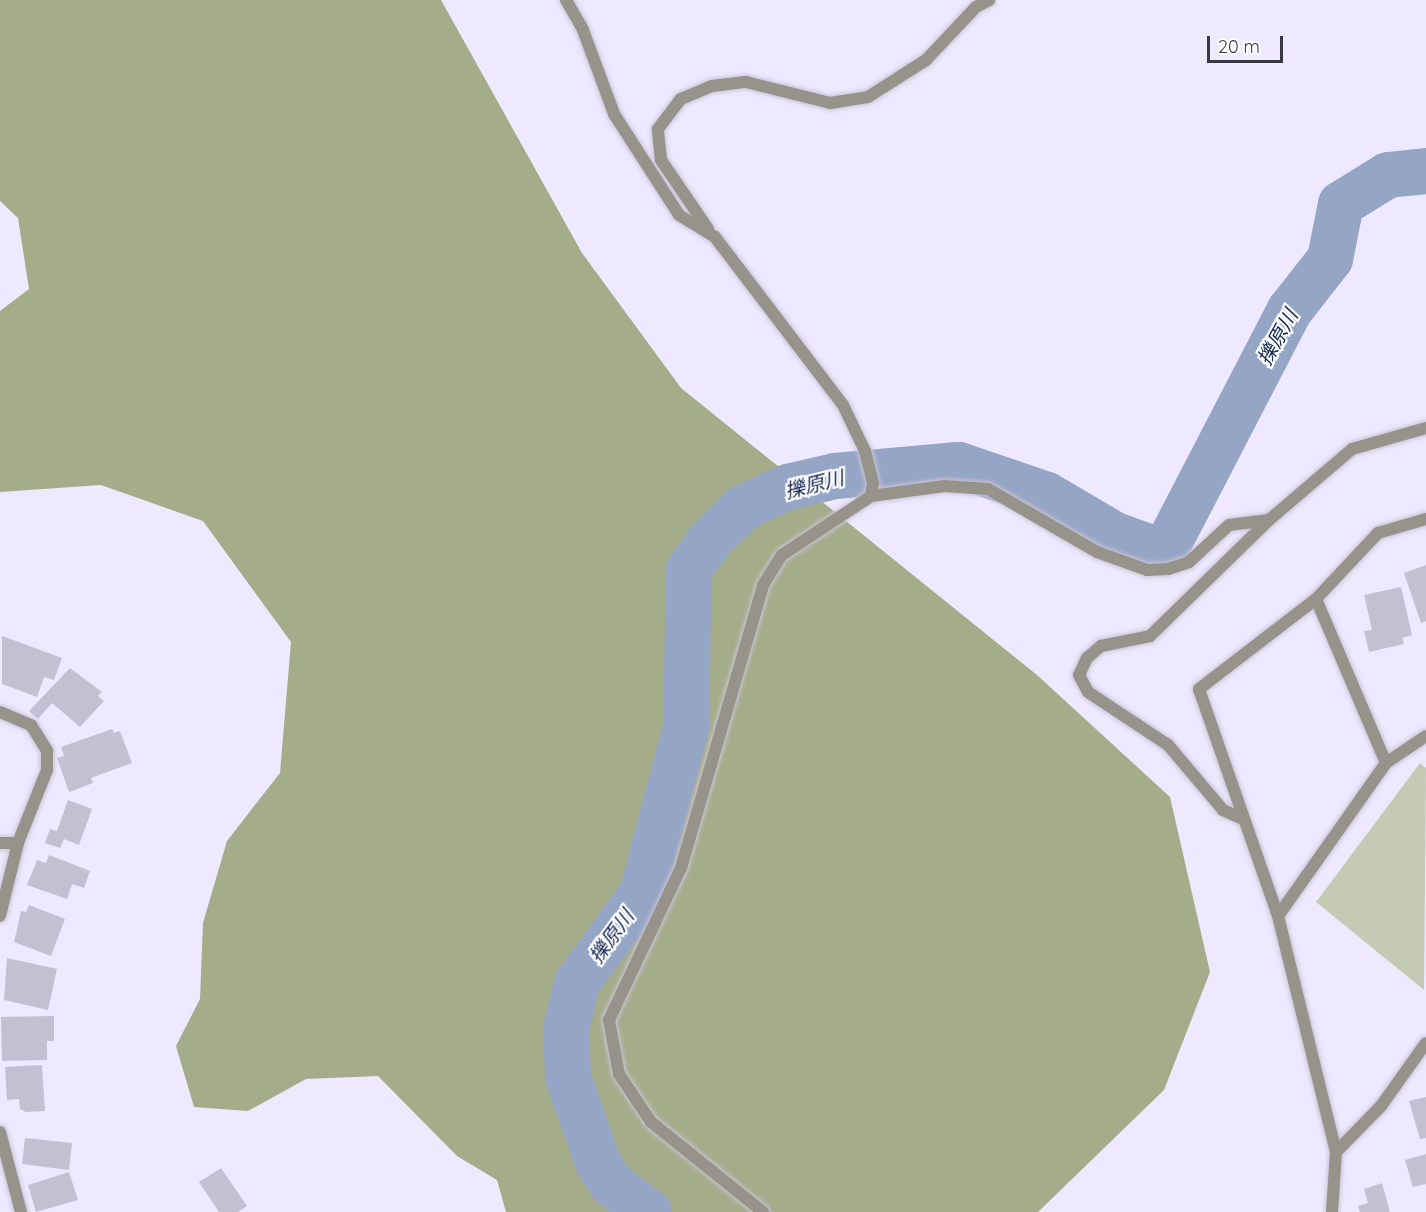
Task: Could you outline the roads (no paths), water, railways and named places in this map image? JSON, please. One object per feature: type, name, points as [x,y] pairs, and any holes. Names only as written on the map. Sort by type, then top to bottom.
[{"type":"street","points":[[566,0],[583,30],[614,114],[679,215],[715,237]]},
{"type":"street","points":[[871,496],[873,483],[867,459],[843,405],[715,237],[661,159],[658,129],[681,99],[712,86],[746,82],[830,103],[868,97],[926,60],[976,7],[989,0]]},
{"type":"street","points":[[1243,819],[1223,810],[1168,745],[1088,692],[1079,675],[1087,658],[1101,645],[1150,636],[1269,520],[1352,449],[1426,428]]},
{"type":"street","points":[[763,1212],[651,1122],[618,1074],[609,1020],[681,868],[763,585],[782,555],[871,496],[944,486],[988,489],[1098,552],[1147,570],[1189,562],[1229,525],[1269,520]]},
{"type":"street","points":[[1332,1212],[1336,1152],[1278,915],[1199,689],[1316,600],[1378,533],[1426,519]]},
{"type":"street","points":[[1316,600],[1386,763]]},
{"type":"street","points":[[0,712],[31,725],[48,751],[47,770],[18,843],[0,916]]},
{"type":"street","points":[[1278,915],[1386,763],[1426,736]]},
{"type":"street","points":[[0,843],[18,843]]},
{"type":"street","points":[[1336,1152],[1381,1106],[1426,1043]]},
{"type":"street","points":[[0,1132],[21,1212]]},
{"type":"waterway","name":"擽原川","points":[[649,1212],[612,1184],[599,1165],[568,1077],[566,1029],[577,983],[642,894],[686,727],[689,570],[709,541],[744,507],[788,487],[835,476],[959,465],[1047,495],[1115,535],[1160,551],[1168,545],[1290,310],[1330,259],[1341,204],[1388,175],[1426,171]]}]
